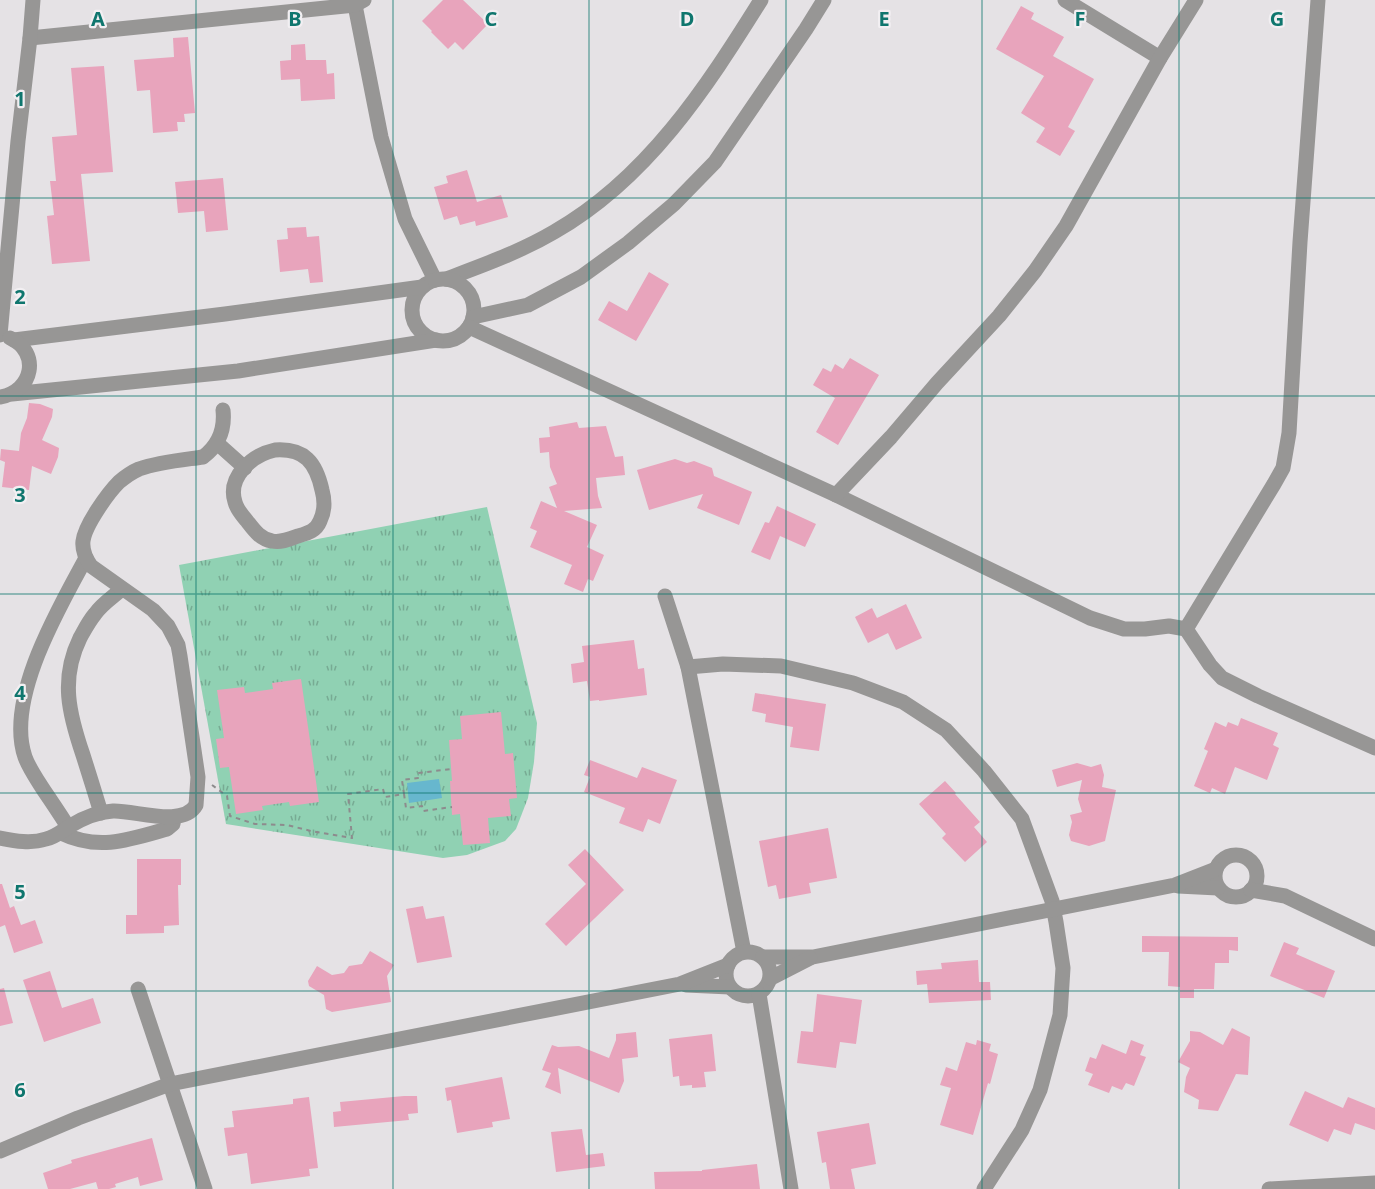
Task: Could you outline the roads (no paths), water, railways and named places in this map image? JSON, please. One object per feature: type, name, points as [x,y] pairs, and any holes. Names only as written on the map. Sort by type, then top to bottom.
[{"type":"street","points":[[5,337],[18,141],[33,0]]},
{"type":"street","points":[[436,340],[427,336],[414,322],[412,313],[416,295],[434,282],[505,257],[536,242],[605,197],[655,150],[688,110],[730,50],[761,0]]},
{"type":"street","points":[[471,322],[528,305],[581,277],[628,243],[674,204],[715,162],[824,0]]},
{"type":"street","points":[[1065,0],[1160,58]]},
{"type":"street","points":[[836,495],[999,316],[1035,271],[1066,226],[1160,58],[1196,0]]},
{"type":"street","points":[[1186,629],[1274,484],[1285,461],[1292,400],[1300,242],[1318,0]]},
{"type":"street","points":[[30,39],[358,2],[381,137],[405,219],[434,282]]},
{"type":"street","points":[[5,337],[225,314],[434,282],[456,282],[465,288],[474,307],[471,322],[463,334],[445,341],[436,340],[237,371],[6,395]]},
{"type":"street","points":[[471,322],[1090,618],[1124,629],[1169,626],[1186,629],[1210,665],[1222,678],[1375,748]]},
{"type":"street","points":[[5,337],[21,345],[29,360],[29,370],[21,388],[6,395]]},
{"type":"street","points":[[0,838],[21,842],[46,839],[86,817],[101,813],[124,811],[174,817],[187,814],[194,808],[198,777],[183,671],[174,635],[153,610],[92,566],[86,558],[83,543],[84,535],[94,515],[128,475],[149,466],[202,457],[208,453],[217,443],[223,427],[223,410]]},
{"type":"street","points":[[217,443],[245,468]]},
{"type":"street","points":[[275,450],[295,452],[306,458],[318,474],[324,497],[324,511],[314,531],[275,542],[262,538],[234,501],[235,481],[245,468],[255,458],[275,450]]},
{"type":"street","points":[[86,558],[61,604],[35,662],[21,716],[21,744],[28,766],[65,830],[75,839],[107,843],[167,830],[173,824],[174,817]]},
{"type":"street","points":[[101,813],[72,720],[68,697],[69,680],[76,648],[87,624],[98,610],[122,589]]},
{"type":"street","points":[[665,596],[688,667],[744,952]]},
{"type":"street","points":[[688,667],[723,664],[781,666],[853,683],[903,702],[946,730],[984,771],[1022,819],[1054,910],[1063,968],[1060,1015],[1040,1089],[1022,1130],[984,1189]]},
{"type":"street","points":[[763,957],[769,966],[771,978],[767,987],[759,994],[749,996],[738,994],[730,987],[726,976],[728,965],[734,956],[744,952],[763,957],[813,957],[1054,910],[1175,885],[1215,869],[1222,860],[1231,855],[1242,856],[1251,861],[1256,871],[1286,896],[1375,939]]},
{"type":"street","points":[[1215,869],[1218,888],[1234,897],[1244,895],[1251,890],[1256,881],[1256,871]]},
{"type":"street","points":[[1175,885],[1218,888]]},
{"type":"street","points":[[1251,890],[1286,896]]},
{"type":"street","points":[[771,978],[813,957]]},
{"type":"street","points":[[0,1151],[78,1118],[170,1084],[680,984],[728,965]]},
{"type":"street","points":[[680,984],[730,987]]},
{"type":"street","points":[[138,988],[205,1189]]},
{"type":"street","points":[[759,994],[791,1189]]},
{"type":"street","points":[[1269,1189],[1375,1183]]},
{"type":"water","points":[[439,779],[442,798],[409,803],[407,783]]}]
